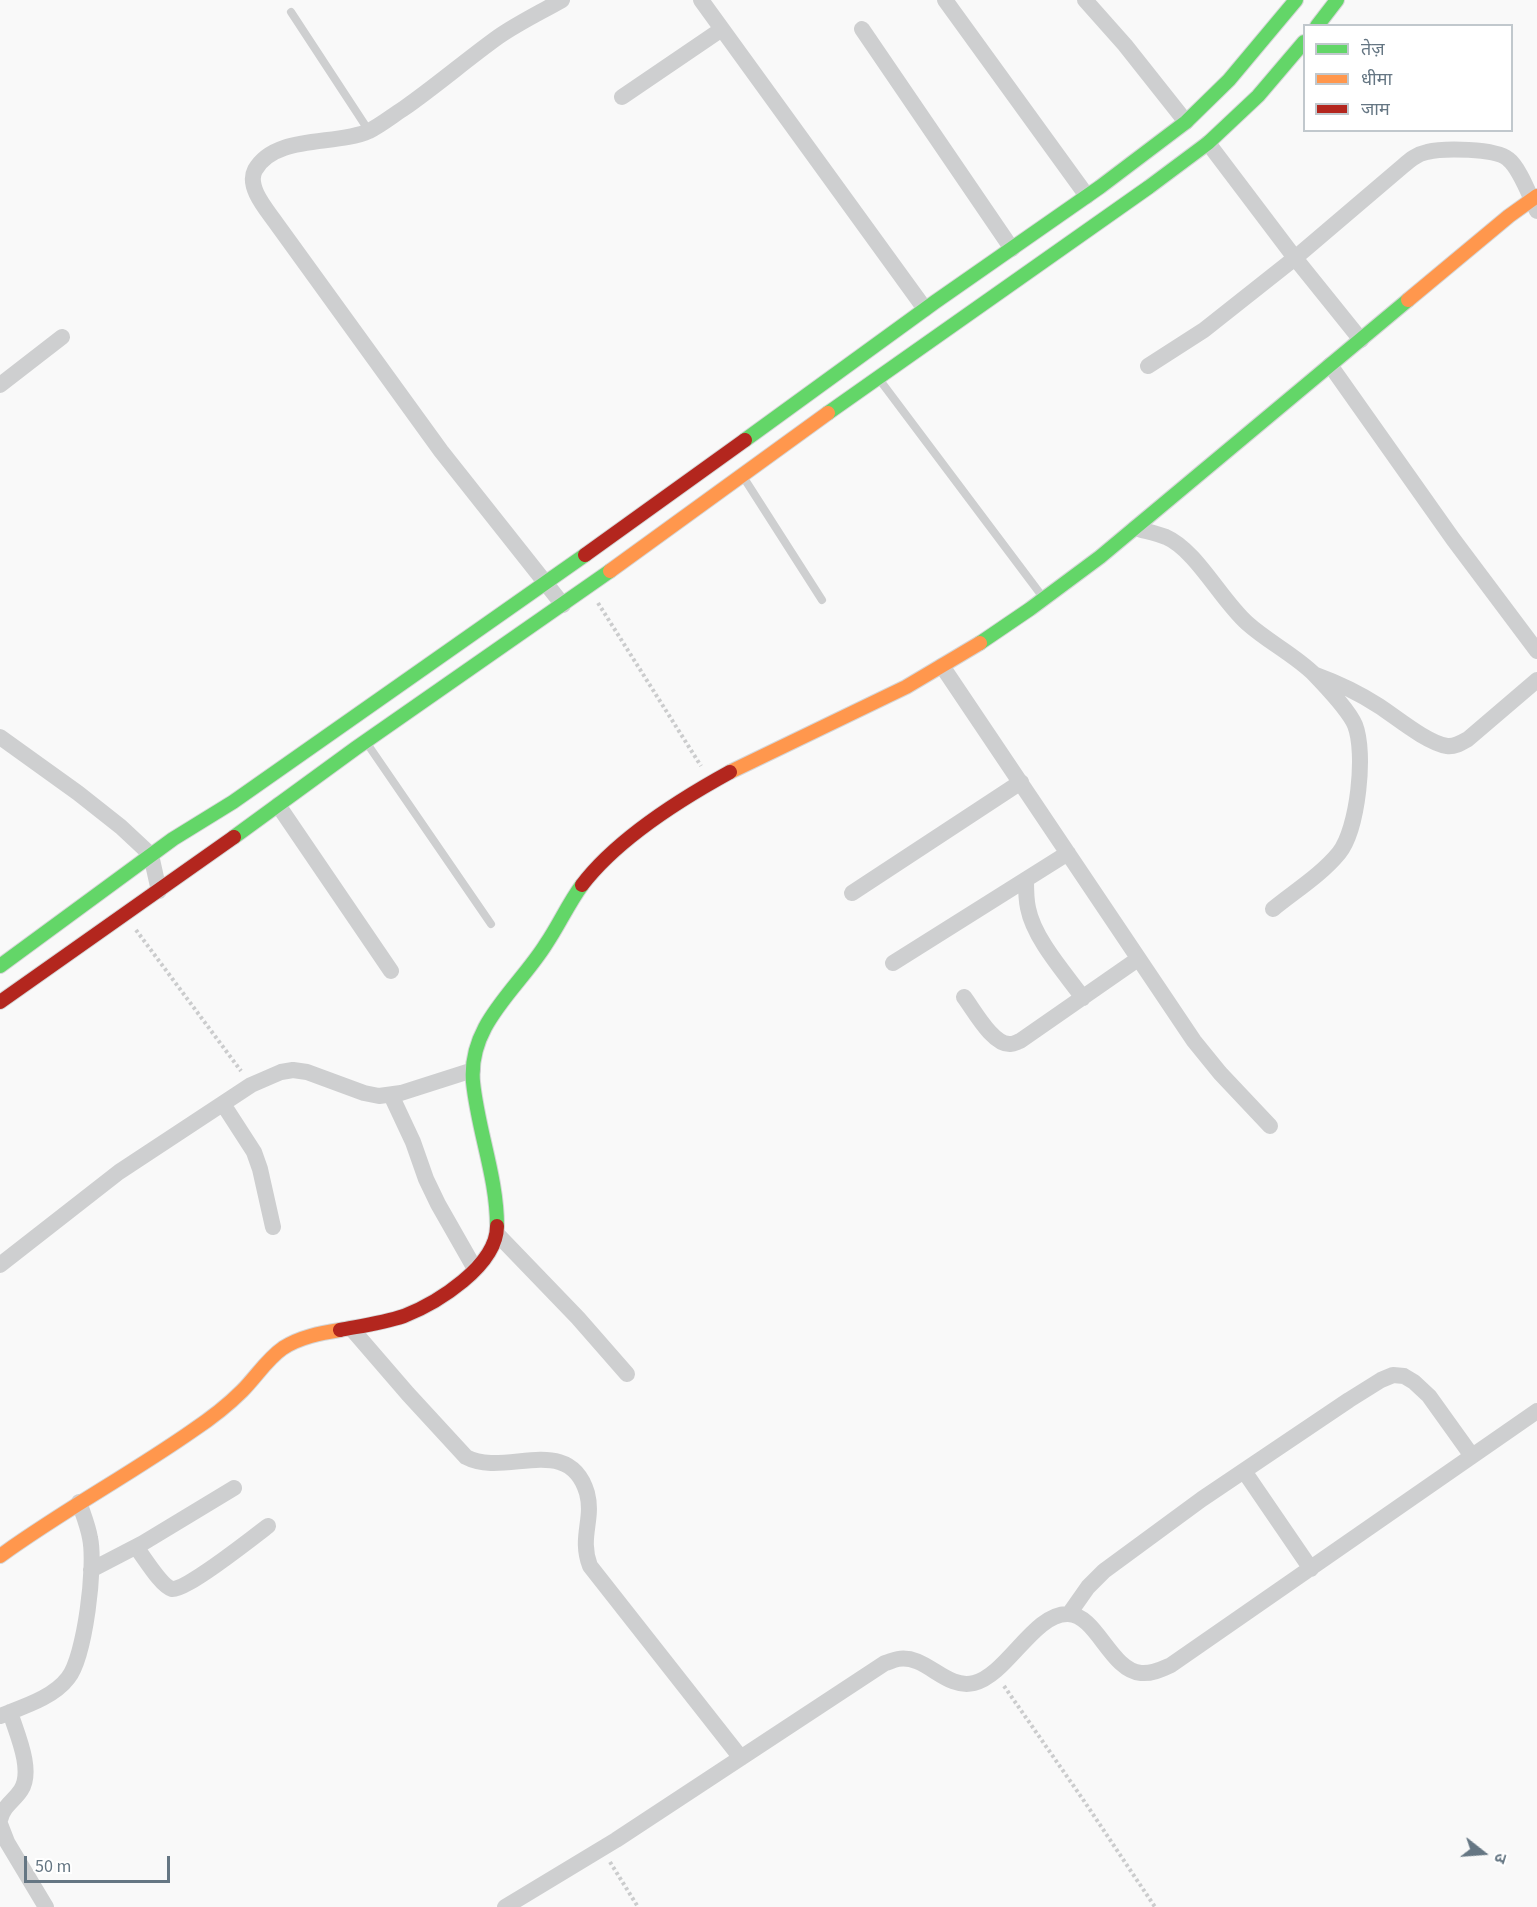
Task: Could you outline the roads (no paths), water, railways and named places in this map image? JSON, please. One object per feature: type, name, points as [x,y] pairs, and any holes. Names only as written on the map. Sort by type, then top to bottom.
[{"type":"street","points":[[554,594],[441,451],[276,223],[259,198],[253,184],[254,172],[261,162],[287,147],[369,131],[412,102],[499,36],[562,0]]},
{"type":"street","points":[[700,0],[925,309]]},
{"type":"street","points":[[945,0],[1087,196]]},
{"type":"street","points":[[1085,0],[1125,45],[1186,122]]},
{"type":"street","points":[[0,966],[156,869],[278,805],[366,741],[762,429],[925,309],[1087,196],[1186,122],[1229,80],[1296,0]]},
{"type":"street","points":[[1319,24],[1338,0]]},
{"type":"street","points":[[622,97],[722,29]]},
{"type":"street","points":[[862,29],[1012,249]]},
{"type":"street","points":[[0,1002],[125,915],[173,840],[554,594],[588,587],[742,474],[1090,230],[1208,143],[1258,96],[1303,44]]},
{"type":"street","points":[[1208,143],[1295,258],[1361,340]]},
{"type":"street","points":[[0,1556],[34,1531],[173,1443],[219,1411],[247,1386],[274,1355],[288,1344],[397,1318],[418,1309],[452,1289],[485,1261],[498,1235],[498,1217],[481,1132],[473,1070],[473,1058],[479,1038],[488,1021],[547,943],[574,894],[619,849],[654,822],[744,764],[904,687],[961,656],[1045,599],[1135,528],[1509,216],[1535,203],[1516,168],[1509,159],[1499,153],[1443,150],[1426,152],[1403,166],[1295,258],[1204,330],[1148,366]]},
{"type":"street","points":[[0,385],[62,337]]},
{"type":"street","points":[[1330,365],[1537,651]]},
{"type":"street","points":[[1135,528],[1167,537],[1186,552],[1245,621],[1314,675],[1354,724],[1359,741],[1360,758],[1354,819],[1349,837],[1326,866],[1273,909]]},
{"type":"street","points":[[942,666],[1194,1041],[1220,1073],[1270,1126]]},
{"type":"street","points":[[1314,675],[1358,693],[1406,726],[1446,746],[1457,745],[1468,739],[1537,680]]},
{"type":"street","points":[[0,737],[121,827],[156,869]]},
{"type":"street","points":[[852,893],[1021,782]]},
{"type":"street","points":[[278,805],[391,971]]},
{"type":"street","points":[[893,963],[1068,853]]},
{"type":"street","points":[[1026,880],[1028,909],[1033,924],[1083,998]]},
{"type":"street","points":[[964,997],[988,1031],[1000,1042],[1010,1045],[1020,1041],[1138,959]]},
{"type":"street","points":[[0,1265],[119,1172],[251,1085],[281,1072],[293,1070],[319,1075],[364,1093],[379,1096],[391,1095],[473,1070]]},
{"type":"street","points":[[391,1095],[438,1204],[475,1269]]},
{"type":"street","points":[[223,1104],[257,1160],[273,1227]]},
{"type":"street","points":[[498,1235],[578,1318],[627,1374]]},
{"type":"street","points":[[351,1328],[466,1457],[477,1463],[493,1465],[555,1459],[578,1476],[586,1491],[590,1508],[585,1540],[590,1566],[741,1758]]},
{"type":"street","points":[[1069,1614],[1088,1587],[1104,1571],[1202,1499],[1349,1400],[1393,1375],[1404,1376],[1429,1396],[1472,1456]]},
{"type":"street","points":[[505,1907],[601,1849],[885,1663],[897,1659],[909,1659],[957,1683],[970,1684],[982,1681],[995,1673],[1020,1645],[1046,1623],[1057,1616],[1069,1614],[1082,1619],[1128,1669],[1140,1673],[1154,1672],[1172,1665],[1537,1411]]},
{"type":"street","points":[[1244,1471],[1311,1569]]},
{"type":"street","points":[[91,1570],[136,1547],[234,1488]]},
{"type":"street","points":[[46,1907],[7,1842],[0,1822],[2,1812],[25,1784],[27,1772],[5,1714],[59,1688],[69,1678],[75,1665],[82,1643],[91,1570],[90,1538],[79,1503]]},
{"type":"street","points":[[136,1547],[164,1584],[171,1589],[177,1589],[268,1526]]},
{"type":"lane","points":[[291,12],[369,131]]},
{"type":"lane","points":[[878,379],[1045,599]]},
{"type":"lane","points":[[742,474],[822,600]]},
{"type":"lane","points":[[366,741],[491,924]]}]
